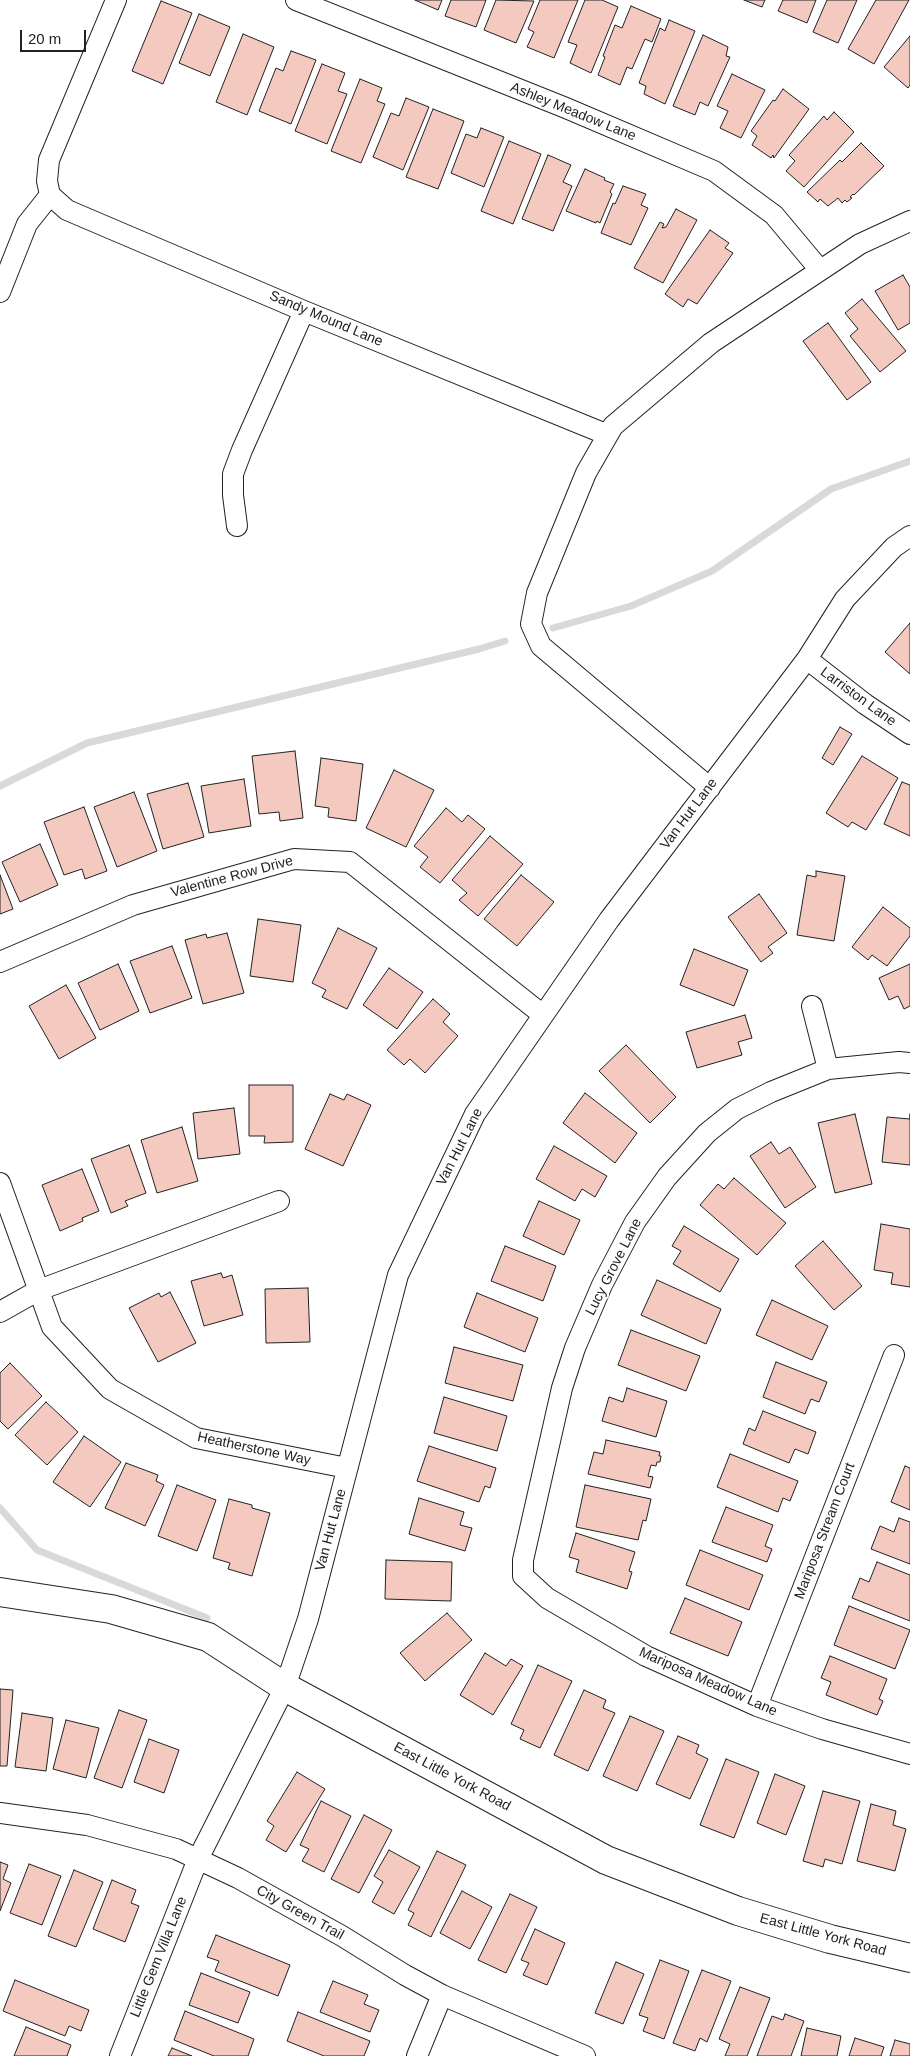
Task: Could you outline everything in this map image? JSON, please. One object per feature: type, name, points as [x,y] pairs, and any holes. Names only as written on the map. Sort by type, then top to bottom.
[{"type":"street","points":[[0,292],[27,224],[50,195],[48,181],[49,160],[116,0]]},
{"type":"street","name":"Ashley Meadow Lane","points":[[296,0],[566,108],[714,171],[774,215],[820,270]]},
{"type":"street","name":"Sandy Mound Lane","points":[[50,195],[67,210],[608,435]]},
{"type":"street","points":[[710,788],[541,646],[531,624],[537,593],[586,473],[613,426],[712,343],[860,244],[910,221]]},
{"type":"street","points":[[237,526],[232,495],[233,474],[304,310]]},
{"type":"street","name":"Van Hut Lane","points":[[198,1859],[286,1687],[308,1618],[398,1275],[475,1114],[609,920],[807,659],[845,599],[894,546],[910,536]]},
{"type":"street","name":"Larriston Lane","points":[[807,659],[865,704],[910,734]]},
{"type":"street","name":"Valentine Row Drive","points":[[0,962],[133,905],[275,864],[294,859],[350,862],[543,1015]]},
{"type":"street","points":[[812,1006],[828,1069]]},
{"type":"street","name":"Lucy Grove Lane","points":[[523,1576],[523,1560],[562,1388],[575,1348],[602,1285],[635,1222],[667,1177],[707,1133],[737,1110],[771,1092],[828,1069],[899,1062],[910,1063]]},
{"type":"street","name":"Heatherstone Way","points":[[0,1183],[52,1327],[110,1389],[196,1438],[348,1468]]},
{"type":"street","points":[[0,1312],[39,1290],[279,1201]]},
{"type":"street","name":"Mariposa Stream Court","points":[[757,1706],[894,1355]]},
{"type":"street","name":"Mariposa Meadow Lane","points":[[523,1576],[547,1598],[646,1656],[757,1706],[822,1729],[910,1754]]},
{"type":"street","name":"East Little York Road","points":[[0,1592],[111,1609],[208,1637],[286,1687],[606,1860],[738,1912],[830,1940],[910,1958]]},
{"type":"street","name":"City Green Trail","points":[[0,1813],[87,1825],[148,1841],[198,1859],[238,1878],[326,1927],[405,1976],[442,1995],[584,2056]]},
{"type":"street","name":"Little Gem Villa Lane","points":[[120,2056],[198,1859]]},
{"type":"street","points":[[417,2056],[442,1995]]},
{"type":"building","points":[[415,0],[442,0],[438,10]]},
{"type":"building","points":[[451,0],[486,0],[476,27],[445,16]]},
{"type":"building","points":[[496,0],[534,1],[516,43],[484,30]]},
{"type":"building","points":[[540,0],[578,0],[554,58],[527,47],[534,32],[528,29]]},
{"type":"building","points":[[585,0],[602,0],[618,7],[591,73],[570,63],[577,45],[568,42]]},
{"type":"building","points":[[744,0],[765,0],[762,7]]},
{"type":"building","points":[[783,0],[816,0],[807,23],[778,11]]},
{"type":"building","points":[[827,0],[857,0],[838,43],[813,32]]},
{"type":"building","points":[[876,0],[909,0],[874,64],[848,49]]},
{"type":"building","points":[[161,1],[192,13],[163,84],[132,71]]},
{"type":"building","points":[[631,6],[661,19],[652,42],[645,39],[632,69],[627,67],[620,85],[598,75],[615,25],[622,28]]},
{"type":"building","points":[[199,14],[230,27],[210,76],[179,63]]},
{"type":"building","points":[[669,20],[695,31],[665,104],[644,94],[646,86],[639,83],[660,28],[665,31]]},
{"type":"building","points":[[243,34],[274,47],[247,115],[216,102]]},
{"type":"building","points":[[703,35],[728,47],[726,56],[730,57],[708,106],[700,102],[695,115],[673,106]]},
{"type":"building","points":[[910,36],[910,85],[908,88],[884,67]]},
{"type":"building","points":[[291,51],[316,60],[291,124],[259,111],[276,68],[283,71]]},
{"type":"building","points":[[322,64],[345,73],[338,91],[347,94],[327,144],[295,131]]},
{"type":"building","points":[[732,74],[765,90],[741,138],[720,128],[728,111],[717,106]]},
{"type":"building","points":[[360,79],[382,88],[377,101],[385,104],[361,163],[331,151]]},
{"type":"building","points":[[783,89],[809,109],[774,158],[773,155],[771,158],[752,145],[757,136],[751,131]]},
{"type":"building","points":[[406,98],[429,107],[403,170],[373,157],[391,113],[399,116]]},
{"type":"building","points":[[433,109],[464,121],[438,189],[406,177]]},
{"type":"building","points":[[834,112],[854,132],[804,187],[786,171],[795,161],[789,155],[824,116],[827,120]]},
{"type":"building","points":[[481,128],[504,137],[484,187],[451,173],[466,134],[477,138]]},
{"type":"building","points":[[509,141],[541,154],[513,224],[481,211]]},
{"type":"building","points":[[861,143],[884,166],[853,194],[850,197],[852,198],[847,202],[845,200],[842,203],[838,198],[828,206],[820,199],[818,202],[807,192],[840,160],[842,162]]},
{"type":"building","points":[[548,155],[571,165],[563,182],[572,186],[553,231],[522,219]]},
{"type":"building","points":[[585,169],[614,184],[600,223],[566,211]]},
{"type":"building","points":[[623,186],[646,194],[641,205],[648,208],[631,245],[601,233],[613,203],[615,204]]},
{"type":"building","points":[[676,209],[697,220],[663,283],[634,268],[660,222],[664,224],[662,228],[666,227]]},
{"type":"building","points":[[710,230],[729,243],[725,248],[733,253],[697,304],[688,299],[683,307],[665,294]]},
{"type":"building","points":[[903,275],[910,287],[910,323],[898,330],[875,291]]},
{"type":"building","points":[[862,299],[906,351],[880,372],[850,336],[858,329],[845,313]]},
{"type":"building","points":[[828,323],[871,382],[847,400],[803,341]]},
{"type":"building","points":[[910,623],[910,674],[885,652]]},
{"type":"building","points":[[840,727],[852,734],[833,765],[822,758]]},
{"type":"building","points":[[295,751],[303,818],[280,821],[279,812],[259,814],[252,756]]},
{"type":"building","points":[[862,756],[898,778],[866,830],[852,822],[848,827],[826,813]]},
{"type":"building","points":[[321,758],[363,764],[356,821],[328,817],[329,808],[315,806]]},
{"type":"building","points":[[394,770],[434,790],[406,847],[366,828]]},
{"type":"building","points":[[244,779],[251,826],[209,833],[201,786]]},
{"type":"building","points":[[902,782],[910,785],[910,836],[884,824]]},
{"type":"building","points":[[188,783],[204,837],[163,849],[147,794]]},
{"type":"building","points":[[134,792],[157,851],[117,867],[94,807]]},
{"type":"building","points":[[84,807],[107,871],[85,879],[82,869],[64,875],[44,822]]},
{"type":"building","points":[[446,808],[462,822],[468,815],[485,829],[440,883],[420,867],[428,857],[414,846]]},
{"type":"building","points":[[490,836],[523,864],[478,916],[459,900],[467,893],[452,880]]},
{"type":"building","points":[[40,844],[58,885],[20,902],[2,862]]},
{"type":"building","points":[[816,871],[845,876],[834,941],[797,935],[807,875],[816,877]]},
{"type":"building","points":[[0,875],[13,909],[0,914]]},
{"type":"building","points":[[521,875],[554,902],[517,946],[484,919]]},
{"type":"building","points":[[759,894],[787,933],[768,947],[773,953],[761,962],[728,917]]},
{"type":"building","points":[[883,907],[910,928],[910,936],[887,966],[872,955],[868,960],[852,947]]},
{"type":"building","points":[[258,919],[301,925],[293,982],[250,976]]},
{"type":"building","points":[[338,928],[377,948],[347,1009],[322,997],[326,990],[312,983]]},
{"type":"building","points":[[227,933],[244,993],[203,1004],[185,940],[206,934],[207,938]]},
{"type":"building","points":[[172,946],[192,998],[150,1013],[130,961]]},
{"type":"building","points":[[694,949],[748,970],[734,1006],[680,985]]},
{"type":"building","points":[[118,964],[139,1011],[100,1030],[78,983]]},
{"type":"building","points":[[910,964],[910,1006],[904,1009],[898,996],[889,1000],[879,978]]},
{"type":"building","points":[[389,968],[423,992],[397,1029],[363,1005]]},
{"type":"building","points":[[66,985],[96,1038],[59,1059],[29,1006]]},
{"type":"building","points":[[433,999],[450,1014],[443,1022],[458,1036],[425,1073],[410,1059],[404,1065],[387,1050]]},
{"type":"building","points":[[745,1015],[752,1038],[738,1042],[742,1055],[697,1068],[686,1032]]},
{"type":"building","points":[[626,1045],[676,1097],[650,1123],[599,1071]]},
{"type":"building","points":[[249,1085],[293,1085],[293,1142],[264,1143],[265,1136],[249,1136]]},
{"type":"building","points":[[585,1093],[637,1133],[615,1163],[563,1123]]},
{"type":"building","points":[[330,1094],[344,1100],[347,1094],[371,1105],[343,1166],[305,1149]]},
{"type":"building","points":[[234,1108],[240,1154],[198,1159],[193,1113]]},
{"type":"building","points":[[855,1114],[872,1184],[835,1193],[818,1123]]},
{"type":"building","points":[[887,1117],[910,1119],[910,1165],[882,1162]]},
{"type":"building","points":[[182,1127],[198,1181],[157,1193],[141,1140]]},
{"type":"building","points":[[771,1142],[779,1154],[790,1147],[816,1187],[785,1208],[750,1156]]},
{"type":"building","points":[[129,1145],[146,1193],[125,1201],[128,1206],[111,1213],[91,1159]]},
{"type":"building","points":[[554,1146],[607,1176],[595,1197],[582,1189],[575,1201],[536,1179]]},
{"type":"building","points":[[82,1169],[99,1211],[82,1218],[83,1221],[60,1231],[42,1185]]},
{"type":"building","points":[[734,1178],[786,1223],[757,1255],[700,1205],[718,1184],[724,1189]]},
{"type":"building","points":[[539,1201],[580,1220],[564,1255],[523,1236]]},
{"type":"building","points":[[881,1224],[910,1229],[910,1287],[891,1284],[893,1273],[874,1270]]},
{"type":"building","points":[[684,1226],[739,1259],[720,1292],[673,1264],[681,1251],[672,1246]]},
{"type":"building","points":[[823,1241],[862,1286],[834,1310],[795,1266]]},
{"type":"building","points":[[505,1246],[556,1266],[543,1301],[491,1281]]},
{"type":"building","points":[[221,1273],[223,1278],[232,1275],[243,1315],[204,1326],[191,1281]]},
{"type":"building","points":[[657,1280],[721,1309],[706,1344],[641,1315]]},
{"type":"building","points":[[308,1288],[310,1342],[266,1343],[265,1289]]},
{"type":"building","points":[[170,1292],[196,1343],[158,1362],[129,1308],[159,1293],[161,1297]]},
{"type":"building","points":[[477,1293],[538,1318],[525,1352],[464,1327]]},
{"type":"building","points":[[772,1300],[828,1326],[812,1360],[756,1335]]},
{"type":"building","points":[[631,1330],[700,1356],[686,1391],[618,1365]]},
{"type":"building","points":[[454,1347],[523,1365],[513,1401],[445,1383]]},
{"type":"building","points":[[776,1362],[827,1382],[819,1402],[811,1399],[805,1414],[763,1397]]},
{"type":"building","points":[[10,1363],[42,1396],[8,1429],[0,1421],[0,1373]]},
{"type":"building","points":[[627,1388],[667,1401],[656,1437],[602,1421],[609,1397],[623,1402]]},
{"type":"building","points":[[444,1397],[507,1416],[497,1451],[434,1433]]},
{"type":"building","points":[[46,1402],[78,1432],[47,1465],[15,1435]]},
{"type":"building","points":[[763,1411],[816,1432],[808,1454],[795,1449],[789,1463],[743,1444],[749,1428],[755,1431]]},
{"type":"building","points":[[84,1436],[121,1462],[90,1507],[53,1482]]},
{"type":"building","points":[[606,1440],[660,1452],[660,1462],[657,1462],[656,1466],[651,1465],[648,1476],[653,1477],[650,1488],[588,1474],[594,1452],[603,1454]]},
{"type":"building","points":[[429,1446],[496,1468],[490,1488],[485,1486],[479,1502],[417,1481]]},
{"type":"building","points":[[730,1454],[798,1481],[790,1501],[783,1498],[778,1512],[717,1487]]},
{"type":"building","points":[[126,1463],[158,1475],[156,1481],[164,1485],[145,1526],[105,1508]]},
{"type":"building","points":[[905,1466],[910,1468],[910,1510],[891,1502]]},
{"type":"building","points":[[177,1485],[216,1500],[197,1551],[158,1536]]},
{"type":"building","points":[[585,1485],[651,1499],[646,1521],[643,1520],[638,1540],[576,1527]]},
{"type":"building","points":[[419,1498],[464,1512],[460,1525],[472,1528],[465,1551],[409,1534]]},
{"type":"building","points":[[229,1499],[252,1505],[252,1508],[270,1513],[252,1576],[228,1569],[230,1563],[213,1558]]},
{"type":"building","points":[[726,1507],[773,1525],[765,1546],[772,1549],[767,1562],[712,1542]]},
{"type":"building","points":[[899,1518],[910,1522],[910,1564],[871,1549],[880,1526],[894,1532]]},
{"type":"building","points":[[576,1533],[635,1552],[629,1571],[632,1572],[627,1589],[576,1572],[579,1560],[569,1557]]},
{"type":"building","points":[[700,1550],[763,1575],[749,1610],[686,1585]]},
{"type":"building","points":[[386,1560],[452,1562],[451,1601],[385,1599]]},
{"type":"building","points":[[877,1562],[910,1575],[910,1621],[852,1598],[860,1578],[869,1582]]},
{"type":"building","points":[[685,1598],[742,1622],[728,1656],[670,1633]]},
{"type":"building","points":[[849,1606],[910,1630],[895,1669],[834,1645]]},
{"type":"building","points":[[447,1613],[472,1640],[425,1681],[400,1653]]},
{"type":"building","points":[[485,1653],[506,1666],[511,1659],[523,1666],[493,1715],[460,1695]]},
{"type":"building","points":[[830,1656],[887,1679],[879,1699],[883,1701],[877,1715],[826,1695],[831,1682],[821,1678]]},
{"type":"building","points":[[538,1665],[572,1681],[540,1748],[520,1739],[524,1730],[511,1724]]},
{"type":"building","points":[[0,1689],[13,1690],[7,1766],[0,1766]]},
{"type":"building","points":[[584,1690],[606,1700],[603,1708],[615,1713],[588,1771],[554,1755]]},
{"type":"building","points":[[119,1710],[147,1720],[122,1788],[94,1778]]},
{"type":"building","points":[[22,1713],[53,1718],[46,1771],[15,1767]]},
{"type":"building","points":[[630,1716],[664,1731],[637,1791],[603,1776]]},
{"type":"building","points":[[66,1720],[99,1728],[86,1778],[53,1769]]},
{"type":"building","points":[[678,1736],[699,1745],[696,1753],[708,1759],[690,1799],[656,1784]]},
{"type":"building","points":[[149,1739],[179,1750],[164,1793],[134,1782]]},
{"type":"building","points":[[726,1759],[759,1772],[734,1838],[700,1825]]},
{"type":"building","points":[[297,1772],[325,1789],[286,1852],[266,1840],[274,1826],[267,1821]]},
{"type":"building","points":[[775,1774],[805,1786],[786,1835],[757,1823]]},
{"type":"building","points":[[823,1791],[860,1801],[842,1864],[825,1859],[823,1867],[803,1861]]},
{"type":"building","points":[[321,1801],[351,1816],[324,1872],[302,1861],[309,1849],[300,1845]]},
{"type":"building","points":[[871,1804],[896,1811],[893,1825],[906,1829],[895,1871],[857,1861]]},
{"type":"building","points":[[364,1815],[392,1830],[359,1893],[331,1879]]},
{"type":"building","points":[[389,1850],[420,1867],[394,1914],[372,1902],[383,1882],[374,1876]]},
{"type":"building","points":[[437,1851],[466,1865],[431,1937],[408,1925],[414,1913],[408,1910]]},
{"type":"building","points":[[0,1862],[8,1865],[3,1879],[11,1883],[0,1911]]},
{"type":"building","points":[[29,1864],[61,1876],[42,1925],[10,1913]]},
{"type":"building","points":[[74,1870],[103,1882],[76,1947],[48,1936]]},
{"type":"building","points":[[112,1880],[136,1890],[131,1903],[139,1906],[125,1942],[93,1929]]},
{"type":"building","points":[[462,1891],[492,1907],[470,1949],[440,1933]]},
{"type":"building","points":[[510,1894],[537,1907],[506,1973],[478,1960]]},
{"type":"building","points":[[535,1929],[565,1943],[547,1985],[523,1975],[529,1963],[521,1960]]},
{"type":"building","points":[[216,1935],[290,1965],[278,1996],[215,1971],[219,1961],[207,1957]]},
{"type":"building","points":[[660,1960],[689,1971],[664,2039],[643,2031],[648,2018],[639,2015]]},
{"type":"building","points":[[616,1962],[644,1974],[623,2024],[595,2013]]},
{"type":"building","points":[[702,1970],[731,1981],[707,2042],[700,2038],[695,2051],[673,2043]]},
{"type":"building","points":[[201,1973],[250,1992],[238,2023],[189,2005]]},
{"type":"building","points":[[15,1980],[89,2010],[81,2031],[69,2026],[65,2036],[3,2011]]},
{"type":"building","points":[[333,1981],[368,1995],[364,2004],[379,2010],[370,2032],[320,2012]]},
{"type":"building","points":[[740,1987],[770,1998],[747,2056],[725,2056],[730,2044],[719,2039]]},
{"type":"building","points":[[185,2011],[254,2039],[248,2056],[214,2056],[174,2040]]},
{"type":"building","points":[[298,2012],[370,2041],[364,2056],[324,2056],[287,2041]]},
{"type":"building","points":[[785,2014],[804,2021],[791,2056],[757,2056],[772,2016],[783,2020]]},
{"type":"building","points":[[26,2027],[71,2045],[67,2056],[14,2056]]},
{"type":"building","points":[[807,2028],[841,2036],[837,2056],[801,2056]]},
{"type":"building","points":[[855,2038],[884,2047],[881,2056],[849,2056]]},
{"type":"building","points":[[895,2040],[910,2044],[910,2056],[890,2056]]},
{"type":"building","points":[[172,2048],[192,2056],[168,2056]]},
{"type":"waterway","points":[[553,628],[631,606],[712,571],[831,489],[910,461]]},
{"type":"waterway","points":[[0,786],[87,743],[479,649],[505,641]]},
{"type":"waterway","points":[[0,1508],[37,1550],[207,1618]]}]
